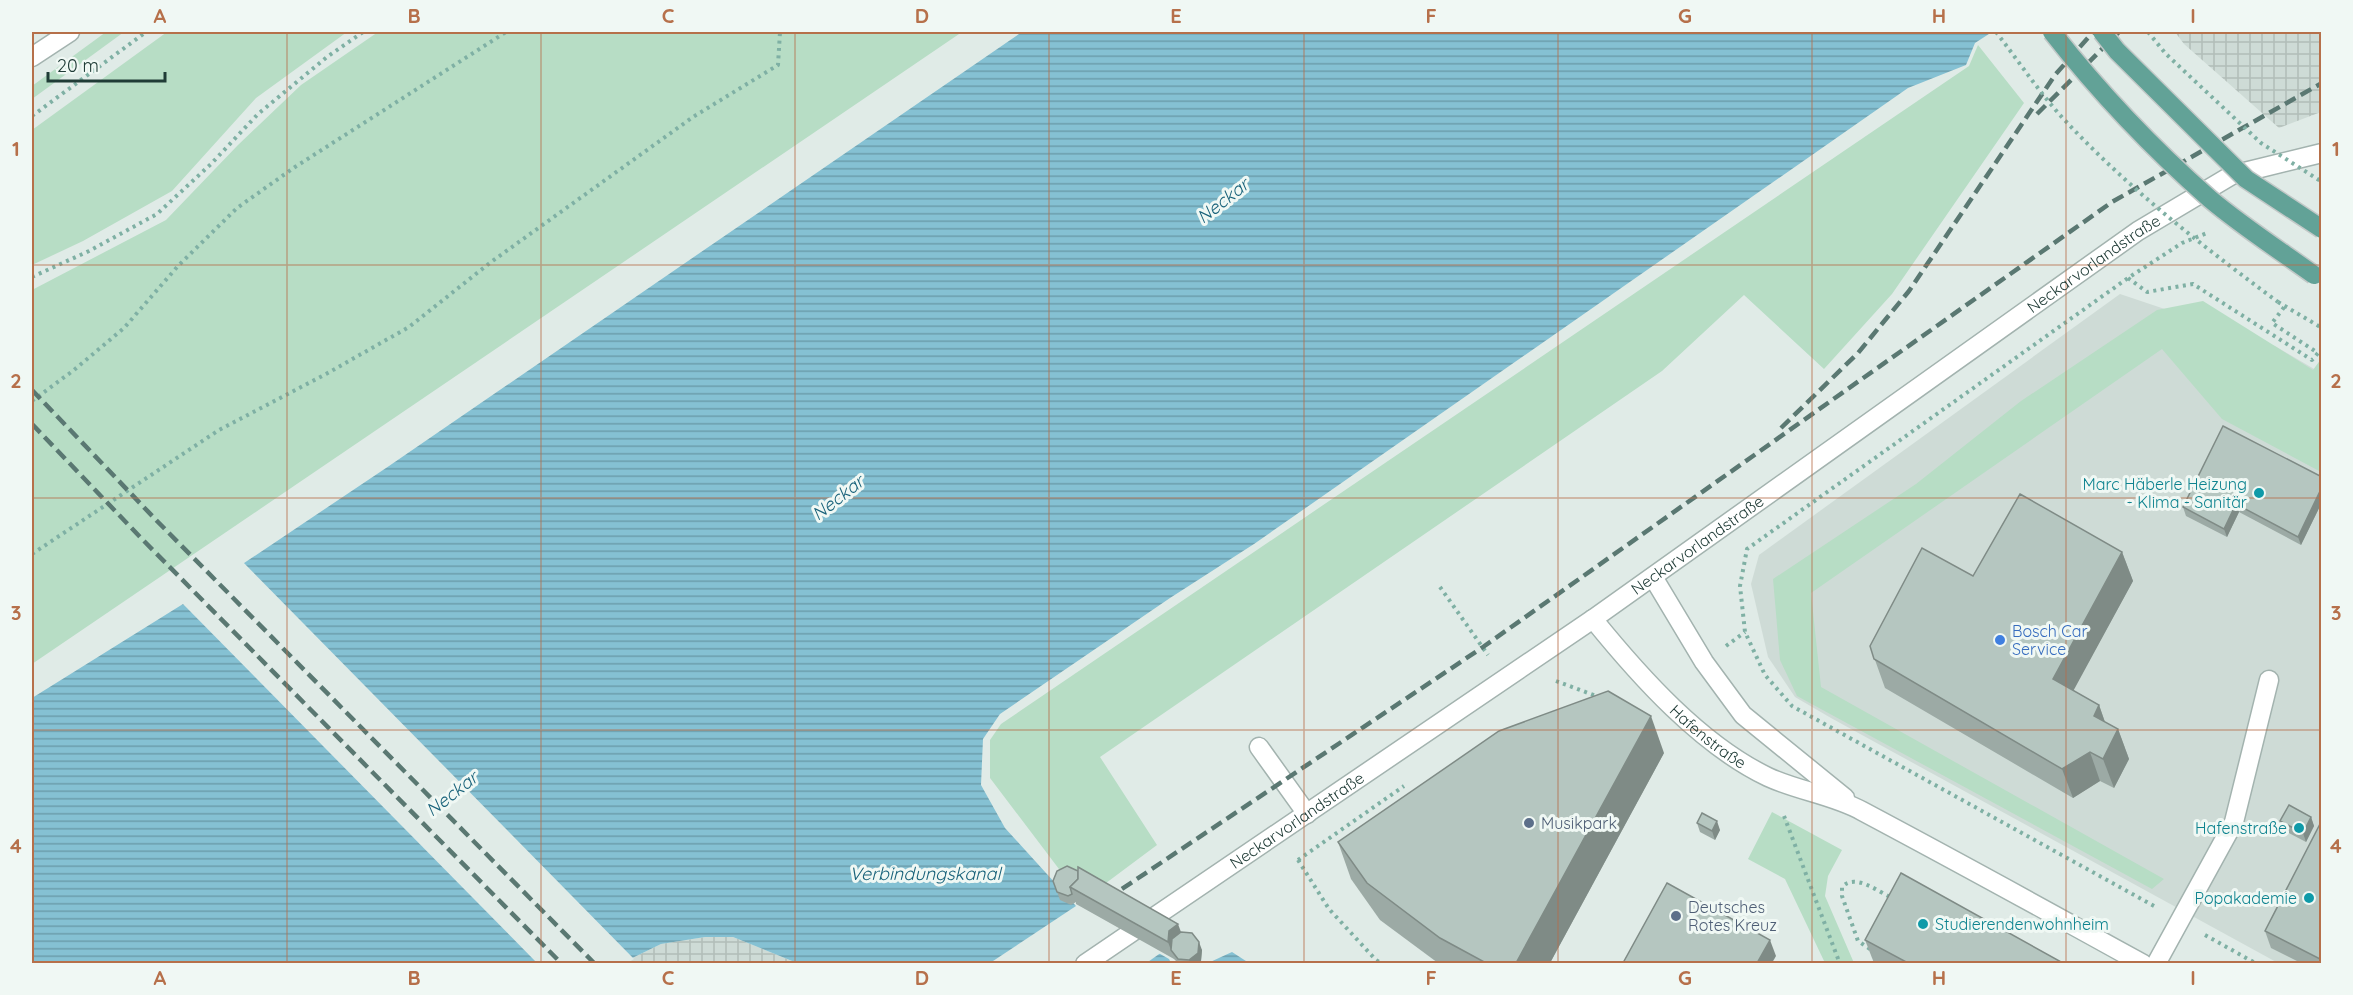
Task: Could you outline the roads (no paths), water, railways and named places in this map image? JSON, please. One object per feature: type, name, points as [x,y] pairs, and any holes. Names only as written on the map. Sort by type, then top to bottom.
[{"type":"main road","points":[[2052,32],[2091,82],[2148,141],[2211,200],[2314,275]]},
{"type":"main road","points":[[2102,32],[2163,99],[2246,179],[2322,229]]},
{"type":"street","points":[[32,57],[70,32]]},
{"type":"street","name":"Neckarvorlandstraße","points":[[1085,963],[1593,619],[2138,231],[2232,175],[2322,153]]},
{"type":"street","name":"Hafenstraße","points":[[1653,577],[1704,662],[1743,715],[1785,752],[1856,807],[2143,963]]},
{"type":"street","name":"Hafenstraße","points":[[1593,619],[1622,654],[1697,731],[1732,757],[1769,778],[1856,807]]},
{"type":"street","points":[[2156,963],[2234,822],[2269,680]]},
{"type":"street","points":[[1259,747],[1307,814]]},
{"type":"water","points":[[1022,32],[1992,32],[1975,43],[1966,65],[1908,88],[1254,544],[1170,598],[1000,714],[983,739],[981,785],[1005,828],[1076,906],[1169,959],[1171,963],[797,963],[733,937],[705,937],[661,944],[620,964],[32,964],[32,698],[183,604],[389,466]]},
{"type":"water","points":[[1232,952],[1249,963],[1208,963]]},
{"type":"railway","points":[[1781,428],[1858,353],[1909,291],[2055,75],[2093,32]]},
{"type":"railway","points":[[2037,114],[2119,32]]},
{"type":"railway","points":[[1107,899],[1483,647],[2112,202],[2322,83]]},
{"type":"railway","points":[[32,390],[158,522],[595,964]]},
{"type":"railway","points":[[32,424],[142,539],[562,964]]},
{"type":"place","name":"Marc Häberle Heizung - Klima - Sanitär","points":[[2259,493]]},
{"type":"place","name":"Bosch Car Service","points":[[2000,640]]},
{"type":"place","name":"Musikpark","points":[[1529,823]]},
{"type":"place","name":"Hafenstraße","points":[[2299,828]]},
{"type":"place","name":"Popakademie","points":[[2309,898]]},
{"type":"place","name":"Deutsches Rotes Kreuz","points":[[1676,916]]},
{"type":"place","name":"Studierendenwohnheim","points":[[1923,924]]},
{"type":"water label","name":"Neckar","points":[[1223,201]]},
{"type":"water label","name":"Neckar","points":[[838,498]]},
{"type":"water label","name":"Neckar","points":[[452,794]]},
{"type":"water label","name":"Verbindungskanal","points":[[925,874]]}]
